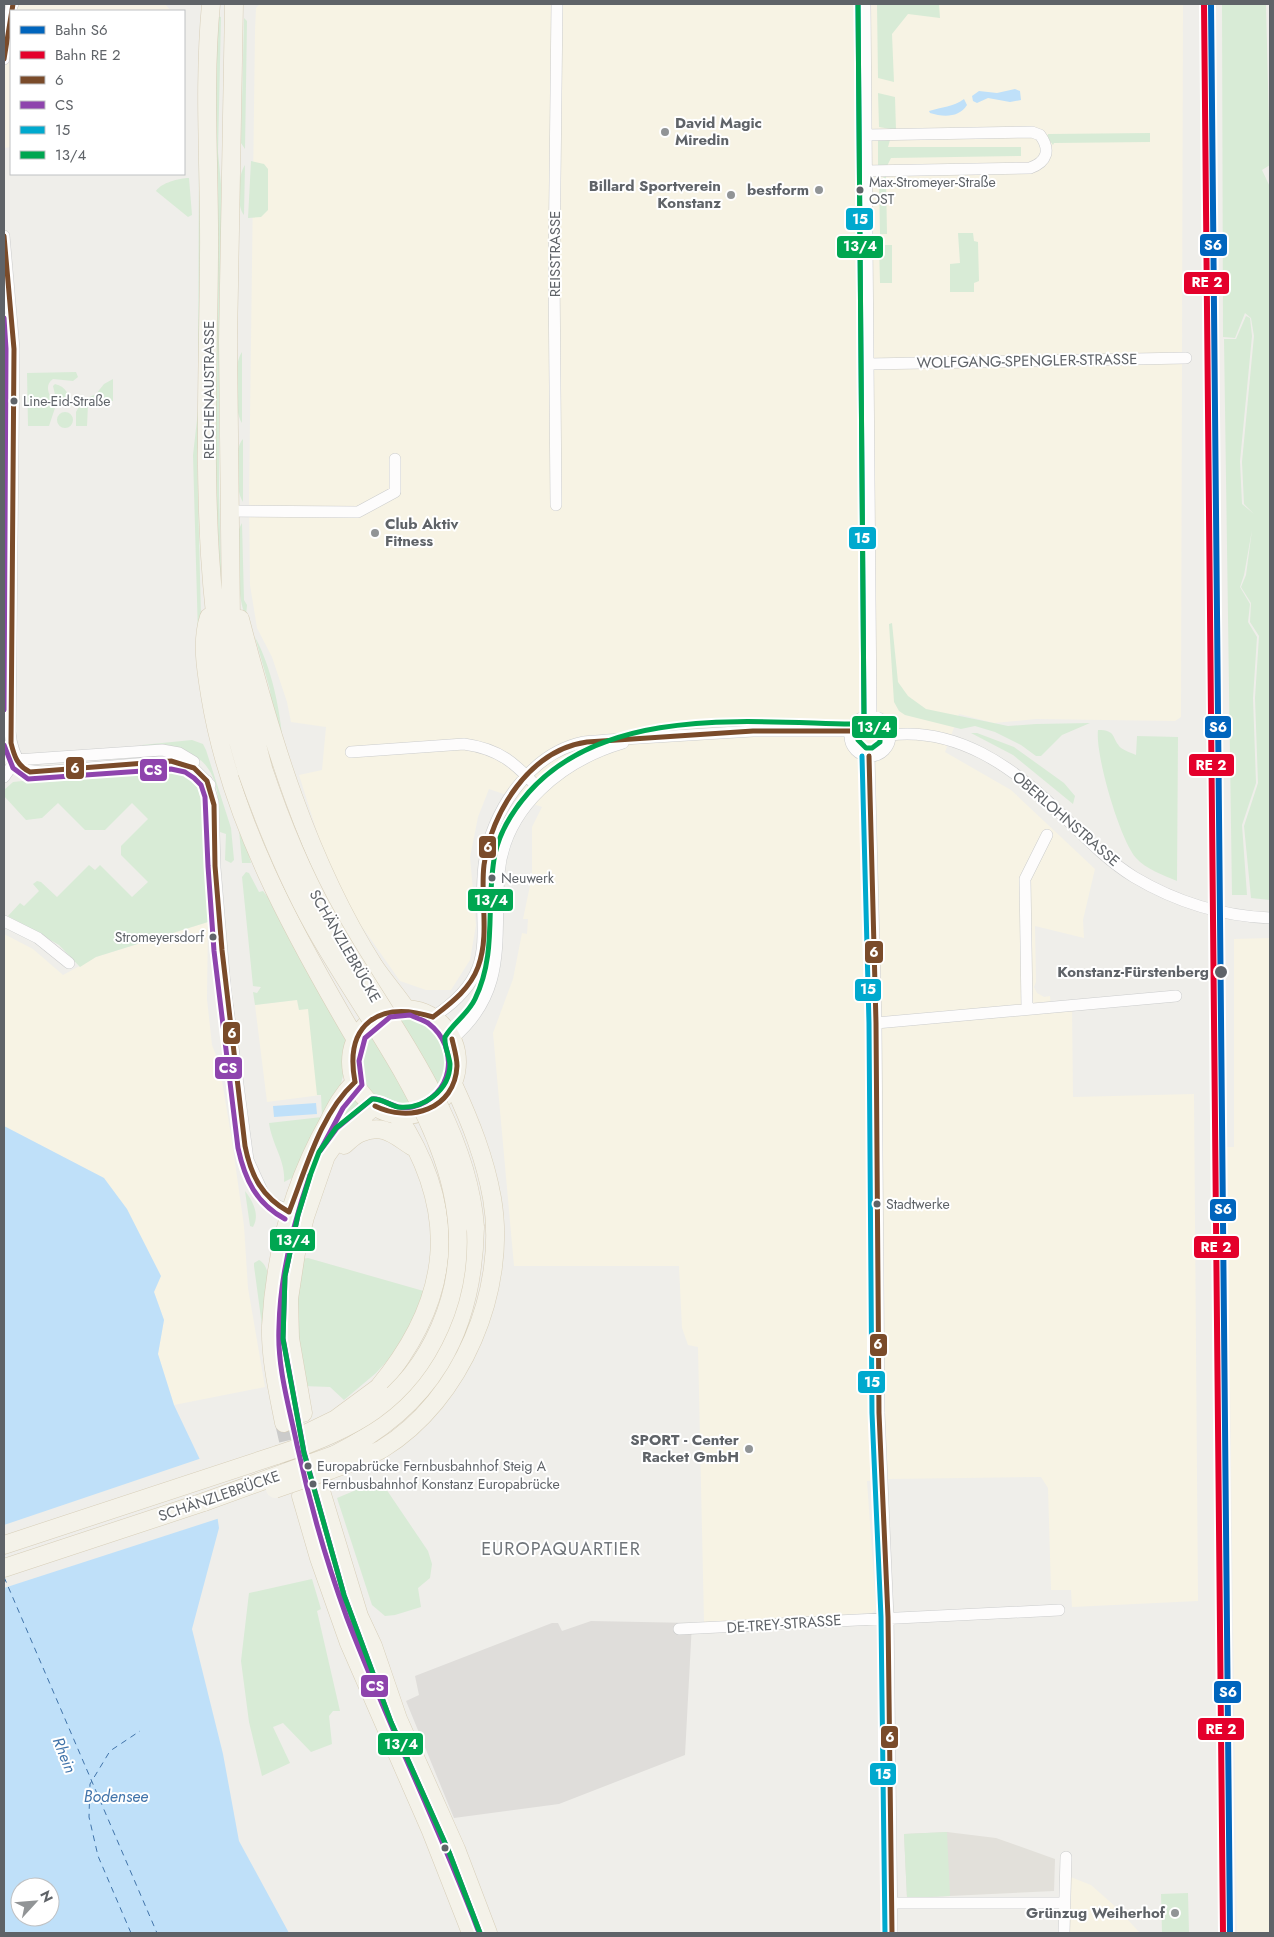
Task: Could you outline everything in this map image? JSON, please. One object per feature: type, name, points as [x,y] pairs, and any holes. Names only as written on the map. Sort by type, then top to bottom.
[{"type":"main road","name":"REICHENAUSTRASSE","points":[[212,4],[208,201],[209,468],[212,604],[230,709],[255,770]]},
{"type":"main road","name":"REICHENAUSTRASSE","points":[[234,4],[230,165],[228,511],[231,620],[255,770]]},
{"type":"main road","points":[[231,581],[278,757],[302,820],[328,879],[375,967],[406,1009]]},
{"type":"main road","points":[[212,604],[205,630],[207,679],[215,730],[225,762],[252,838],[278,898],[355,1038]]},
{"type":"main road","name":"SCHÄNZLEBRÜCKE","points":[[4,1545],[315,1443],[360,1421],[381,1406],[417,1368],[435,1340],[446,1314],[458,1265],[459,1236],[453,1191],[444,1160],[431,1127],[410,1086],[341,975],[291,883],[255,770]]},
{"type":"main road","name":"SCHÄNZLEBRÜCKE","points":[[4,1568],[204,1502],[334,1455],[363,1441],[390,1423],[414,1399],[448,1349],[464,1310],[471,1284],[475,1227],[471,1194],[450,1129],[433,1094],[313,891],[287,833],[255,770]]},
{"type":"main road","points":[[406,1009],[419,1011],[433,1017],[445,1028],[452,1039],[457,1055],[457,1072],[453,1084],[441,1101],[433,1107],[410,1116],[383,1112],[366,1100],[355,1082],[351,1063],[355,1038],[370,1021],[381,1014],[406,1009]]},
{"type":"main road","points":[[284,1423],[278,1393],[271,1326],[277,1269],[297,1214],[318,1138],[342,1094],[355,1082]]},
{"type":"main road","points":[[204,1502],[233,1502],[346,1465],[382,1448],[415,1422],[455,1374],[473,1340],[492,1274],[494,1226],[492,1200],[482,1156],[453,1084]]},
{"type":"main road","points":[[278,1393],[287,1400],[302,1406],[290,1338],[289,1306],[297,1214],[331,1149],[342,1133],[375,1106]]},
{"type":"main road","points":[[277,1455],[294,1439],[336,1419],[378,1388],[413,1338],[428,1306],[438,1269],[440,1238],[434,1190],[419,1152],[397,1115]]},
{"type":"main road","points":[[331,1149],[346,1144],[359,1133],[389,1130],[419,1152]]},
{"type":"main road","points":[[471,1933],[431,1831],[349,1643],[319,1558],[301,1499],[308,1487],[318,1488],[322,1492],[359,1616],[373,1646],[398,1719],[466,1873],[488,1933]]},
{"type":"street","name":"REISSTRASSE","points":[[556,505],[554,269],[557,4]]},
{"type":"street","points":[[865,4],[870,716]]},
{"type":"street","points":[[4,59],[10,13]]},
{"type":"street","points":[[866,135],[1032,132],[1040,135],[1047,147],[1043,163],[1030,168],[866,171]]},
{"type":"street","points":[[4,236],[9,350],[7,615],[10,743],[16,760]]},
{"type":"street","name":"WOLFGANG-SPENGLER-STRASSE","points":[[868,364],[1186,358]]},
{"type":"street","points":[[228,511],[358,512],[395,492],[395,459]]},
{"type":"street","points":[[870,716],[884,722],[890,735],[884,750],[869,756],[854,748],[850,731],[856,722],[870,716]]},
{"type":"street","points":[[433,1017],[460,998],[477,970],[483,950],[484,864],[488,844],[505,804],[526,776],[553,756],[583,742],[753,731],[850,731]]},
{"type":"street","name":"OBERLOHNSTRASSE","points":[[890,735],[926,734],[948,739],[970,748],[1016,774],[1102,853],[1133,876],[1160,890],[1204,908],[1249,917],[1270,918]]},
{"type":"street","points":[[452,1039],[472,1020],[492,980],[496,964],[499,872],[503,850],[516,821],[539,789],[583,760],[611,747],[641,738]]},
{"type":"street","points":[[351,752],[464,744],[492,750],[504,756],[539,789]]},
{"type":"street","points":[[16,760],[162,750],[179,753],[192,760],[201,768],[210,786],[213,802],[215,868],[225,988],[248,1160],[264,1195],[274,1204],[297,1214]]},
{"type":"street","points":[[869,756],[876,1023],[879,1413],[888,1617],[892,1810],[892,1933]]},
{"type":"street","points":[[4,777],[16,760]]},
{"type":"street","points":[[1027,1009],[1025,879],[1047,835]]},
{"type":"street","points":[[4,921],[38,938],[69,963]]},
{"type":"street","points":[[876,1023],[1176,996]]},
{"type":"street","name":"DE-TREY-STRASSE","points":[[679,1629],[888,1617],[1059,1610]]},
{"type":"street","points":[[1064,1933],[1066,1857]]},
{"type":"street","points":[[891,1904],[1064,1903]]},
{"type":"shaded area","points":[[4,4],[165,4],[170,10],[10,10],[10,147],[4,148]]},
{"type":"shaded area","points":[[260,4],[1183,4],[1181,717],[1175,721],[1036,719],[994,723],[959,714],[945,752],[1011,790],[1095,869],[1083,920],[1084,938],[1035,926],[1036,982],[1034,987],[1037,993],[1044,997],[1050,996],[1051,1007],[1072,1005],[1073,1097],[1194,1094],[1198,1601],[1072,1607],[1071,1590],[1051,1590],[1048,1488],[1041,1477],[888,1479],[867,1481],[876,1609],[872,1613],[704,1622],[698,1347],[688,1345],[682,1328],[679,1266],[514,1266],[493,1033],[513,979],[522,933],[527,934],[528,919],[523,919],[532,876],[532,827],[542,807],[489,789],[478,817],[470,857],[476,925],[470,960],[451,990],[426,990],[400,981],[358,921],[327,864],[299,775],[322,770],[326,727],[291,722],[287,702],[272,657],[257,628],[250,585],[249,498],[255,30],[256,8]]},
{"type":"shaded area","points":[[208,922],[207,999],[212,1045],[219,1063],[232,1141],[244,1226],[248,1288],[265,1387],[174,1405],[158,1354],[164,1320],[154,1292],[104,1178],[4,1126],[4,934],[33,949],[63,975],[96,957]]},
{"type":"shaded area","points":[[1270,938],[1270,1933],[1237,1933],[1227,1147],[1234,1147],[1234,939]]},
{"type":"shaded area","points":[[310,998],[321,1095],[267,1102],[255,1005]]},
{"type":"shaded area","points":[[591,1621],[692,1623],[685,1755],[559,1804],[454,1818],[406,1701],[419,1695],[415,1676],[552,1623],[558,1623],[562,1631]]},
{"type":"shaded area","points":[[947,1832],[996,1838],[1055,1859],[1054,1891],[907,1898],[904,1834]]},
{"type":"shaded area","points":[[1068,1876],[1091,1885],[1117,1908],[1140,1933],[1068,1933]]},
{"type":"green space","points":[[877,4],[939,4],[940,18],[908,14],[892,34],[894,82],[878,78]]},
{"type":"green space","points":[[1222,4],[1266,4],[1270,165],[1262,170],[1270,187],[1270,900],[1251,898],[1244,826],[1258,783],[1255,698],[1259,636],[1250,622],[1251,603],[1241,587],[1246,575],[1252,530],[1240,587],[1250,604],[1248,622],[1257,637],[1253,698],[1256,783],[1242,825],[1247,895],[1232,895],[1224,339],[1236,339],[1246,316],[1250,318],[1252,336],[1240,461],[1242,504],[1254,514],[1244,504],[1242,462],[1254,336],[1251,318],[1245,313],[1235,338],[1223,337]]},
{"type":"green space","points":[[217,16],[221,17],[218,152],[222,195],[219,307],[219,494],[222,601],[216,538],[214,189]]},
{"type":"green space","points":[[244,18],[247,21],[245,149],[241,143]]},
{"type":"green space","points":[[878,93],[895,97],[896,130],[879,127]]},
{"type":"green space","points":[[1150,133],[1150,142],[1054,143],[1053,145],[1047,137],[1048,134]]},
{"type":"green space","points":[[199,138],[202,139],[202,412],[197,455],[201,617],[242,830],[251,863],[242,863],[239,830],[207,727],[199,672],[193,455],[198,411]]},
{"type":"green space","points":[[878,140],[890,140],[888,147],[1021,147],[1021,156],[891,158],[887,166],[878,166]]},
{"type":"green space","points":[[251,161],[264,164],[268,169],[268,210],[261,217],[248,218]]},
{"type":"green space","points":[[245,165],[244,215],[241,211],[239,190],[241,175]]},
{"type":"green space","points":[[886,176],[887,234],[880,234],[879,180]]},
{"type":"green space","points":[[189,178],[192,215],[188,217],[156,191],[158,188],[171,182]]},
{"type":"green space","points":[[958,233],[973,233],[974,241],[978,242],[979,281],[974,283],[974,292],[950,292],[950,264],[960,263]]},
{"type":"green space","points":[[879,245],[892,245],[892,283],[880,283]]},
{"type":"green space","points":[[242,352],[242,423],[237,409],[236,376]]},
{"type":"green space","points":[[76,372],[78,377],[73,381],[53,379],[48,386],[55,408],[49,426],[28,426],[27,373]]},
{"type":"green space","points":[[113,379],[113,401],[96,400],[96,405],[88,405],[87,426],[76,426],[76,412],[82,401],[96,394],[104,384]]},
{"type":"green space","points":[[55,384],[67,392],[71,407],[64,407],[56,399],[53,386]]},
{"type":"green space","points":[[65,412],[73,420],[65,428],[57,420]]},
{"type":"green space","points":[[243,439],[243,502],[238,488],[236,460]]},
{"type":"green space","points":[[242,523],[246,616],[239,589],[237,542],[239,528]]},
{"type":"green space","points":[[892,623],[898,682],[908,696],[926,709],[1008,726],[1090,723],[1062,735],[1041,756],[1036,756],[1021,745],[995,732],[975,726],[961,729],[905,715],[899,711],[894,702],[889,624]]},
{"type":"green space","points":[[255,637],[271,676],[280,717],[283,745],[272,716],[270,690]]},
{"type":"green space","points":[[1098,730],[1108,731],[1113,735],[1121,748],[1136,755],[1137,736],[1178,737],[1177,881],[1145,865],[1136,858],[1130,848],[1116,816],[1104,777],[1100,758]]},
{"type":"green space","points":[[971,733],[977,733],[1014,747],[1064,783],[1075,796],[1073,804],[1013,755]]},
{"type":"green space","points":[[192,740],[203,744],[206,750],[231,828],[234,860],[231,863],[225,860],[226,834],[220,832],[216,789],[208,769],[201,761],[187,753],[142,747],[142,745]]},
{"type":"green space","points":[[137,769],[183,774],[198,788],[207,826],[208,922],[96,957],[80,967],[59,945],[8,916],[20,903],[24,906],[39,891],[33,884],[37,881],[41,882],[57,897],[89,865],[95,870],[100,865],[132,897],[148,882],[121,855],[121,846],[148,819],[132,803],[105,830],[85,830],[58,803],[42,818],[26,820],[4,796],[4,790],[13,782]]},
{"type":"green space","points":[[246,872],[249,873],[259,892],[263,891],[274,905],[344,1034],[346,1052],[340,1087],[333,1104],[292,1178],[284,1182],[283,1167],[269,1123],[322,1117],[321,1095],[317,1095],[308,1009],[299,1010],[297,1000],[255,1005],[253,992],[257,993],[261,987],[253,986],[242,877]]},
{"type":"green space","points":[[404,1018],[421,1021],[436,1031],[446,1046],[449,1063],[446,1080],[436,1095],[421,1105],[404,1108],[387,1105],[372,1095],[362,1080],[359,1063],[362,1046],[372,1031],[387,1021]]},
{"type":"green space","points":[[351,1090],[364,1106],[311,1166]]},
{"type":"green space","points":[[245,1191],[255,1208],[256,1218],[253,1227],[250,1226]]},
{"type":"green space","points":[[308,1258],[427,1292],[398,1349],[376,1373],[344,1400],[330,1387],[303,1386],[294,1318],[301,1259]]},
{"type":"green space","points":[[259,1260],[265,1266],[270,1287],[265,1348],[254,1266],[254,1263]]},
{"type":"green space","points":[[280,1296],[290,1391],[285,1391],[278,1350]]},
{"type":"green space","points":[[380,1480],[428,1551],[432,1564],[430,1578],[418,1588],[421,1607],[385,1616],[372,1605],[337,1498]]},
{"type":"green space","points":[[312,1579],[321,1609],[317,1611],[340,1711],[333,1711],[329,1716],[332,1744],[311,1752],[283,1723],[273,1727],[290,1763],[262,1776],[249,1722],[241,1661],[249,1593]]},
{"type":"green space","points":[[947,1832],[950,1896],[907,1898],[904,1834]]},
{"type":"green space","name":"Grünzug Weiherhof","points":[[1188,1893],[1189,1933],[1162,1933],[1161,1894]]},
{"type":"water","points":[[1015,89],[1020,91],[1021,100],[1010,102],[988,98],[977,103],[973,101],[972,96],[979,91],[997,93]]},
{"type":"water","points":[[964,99],[967,105],[955,114],[940,115],[930,113],[929,111],[952,105]]},
{"type":"water","points":[[316,1103],[317,1114],[274,1117],[273,1106]]},
{"type":"water","name":"Bodensee","points":[[4,1126],[104,1178],[127,1209],[161,1276],[154,1292],[164,1320],[158,1354],[174,1405],[213,1487],[219,1528],[192,1629],[223,1754],[239,1841],[289,1933],[4,1933]]},
{"type":"pier","points":[[202,1458],[216,1486],[220,1518],[4,1588],[4,1525]]},
{"type":"ferry route","points":[[4,1577],[157,1933]]},
{"type":"ferry route","points":[[131,1933],[98,1856],[89,1817],[90,1784],[110,1751],[140,1731]]},
{"type":"tunnel","points":[[284,1423],[298,1484]]},
{"type":"rail line","name":"S6","points":[[1211,4],[1230,1933]]},
{"type":"transit line","name":"6","points":[[12,10],[13,4]]},
{"type":"transit line","name":"15","points":[[858,4],[864,716]]},
{"type":"transit line","name":"13/4","points":[[480,1933],[449,1852],[391,1722],[344,1595],[304,1453],[283,1339],[285,1276],[298,1215],[311,1173],[319,1152],[336,1128],[372,1099],[398,1107],[417,1105],[433,1096],[445,1082],[450,1064],[445,1037],[475,999],[486,963],[489,945],[492,872],[497,845],[508,821],[529,792],[561,764],[597,745],[637,732],[680,725],[723,722],[851,724],[856,727],[858,740],[866,748],[872,748],[880,742],[880,730],[866,722],[864,716],[858,4]]},
{"type":"transit line","points":[[1204,4],[1223,1933]]},
{"type":"transit line","name":"6","points":[[4,59],[10,22]]},
{"type":"transit line","name":"6","points":[[4,236],[14,349],[12,747],[19,763],[30,772],[171,761],[194,768],[207,781],[214,805],[215,866],[222,950],[245,1146],[254,1176],[259,1185],[272,1200],[289,1212]]},
{"type":"transit line","name":"CS","points":[[4,318],[6,349],[4,710]]},
{"type":"transit line","name":"6","points":[[433,1017],[453,1001],[475,975],[482,955],[484,929],[483,878],[488,845],[495,825],[517,787],[531,770],[548,757],[566,747],[587,742],[753,731],[850,731]]},
{"type":"transit line","name":"CS","points":[[4,745],[13,768],[28,779],[171,769],[185,772],[201,785],[205,797],[214,951],[238,1148],[244,1170],[253,1190],[266,1206],[285,1219]]},
{"type":"transit line","name":"15","points":[[862,756],[869,1023],[872,1413],[881,1617],[885,1933]]},
{"type":"transit line","name":"6","points":[[869,756],[876,1023],[879,1413],[888,1617],[892,1933]]},
{"type":"transit line","name":"6","points":[[355,1082],[353,1062],[355,1045],[361,1031],[370,1021],[382,1015],[396,1012],[433,1017]]},
{"type":"transit line","name":"CS","points":[[410,1015],[428,1023],[438,1033],[445,1045],[448,1071],[444,1083],[426,1102],[412,1107],[394,1106],[372,1099],[337,1128],[320,1151],[343,1108],[362,1085],[359,1061],[365,1038],[390,1017],[410,1015]]},
{"type":"transit line","name":"6","points":[[375,1106],[388,1111],[402,1113],[428,1109],[439,1102],[448,1093],[454,1081],[457,1063],[452,1039]]},
{"type":"transit line","name":"6","points":[[289,1212],[323,1126],[332,1110],[355,1082]]},
{"type":"transit line","name":"CS","points":[[478,1930],[463,1890],[362,1657],[347,1618],[319,1532],[297,1445],[284,1386],[280,1357],[280,1308],[288,1250],[298,1212],[310,1175],[298,1215],[285,1276],[283,1338],[304,1452],[344,1595],[391,1722],[449,1852],[480,1933]]},
{"type":"place","name":"David Magic Miredin","points":[[665,132]]},
{"type":"place","name":"bestform","points":[[819,190]]},
{"type":"place","name":"Max-Stromeyer-Straße OST","points":[[860,190]]},
{"type":"place","name":"Billard Sportverein Konstanz","points":[[731,195]]},
{"type":"place","name":"Line-Eid-Straße","points":[[14,401]]},
{"type":"place","name":"Club Aktiv Fitness","points":[[375,533]]},
{"type":"place","name":"Neuwerk","points":[[492,878]]},
{"type":"place","name":"Stromeyersdorf","points":[[213,937]]},
{"type":"place","name":"Konstanz-Fürstenberg","points":[[1221,972]]},
{"type":"place","name":"Stadtwerke","points":[[877,1204]]},
{"type":"place","name":"SPORT - Center Racket GmbH","points":[[749,1449]]},
{"type":"place","name":"Europabrücke Fernbusbahnhof Steig A","points":[[308,1466]]},
{"type":"place","name":"Fernbusbahnhof Konstanz Europabrücke","points":[[313,1484]]},
{"type":"place","name":"Grünzug Weiherhof","points":[[1175,1913]]},
{"type":"district","name":"EUROPAQUARTIER","points":[[561,1549]]},
{"type":"water label","name":"Rhein","points":[[65,1755]]}]
